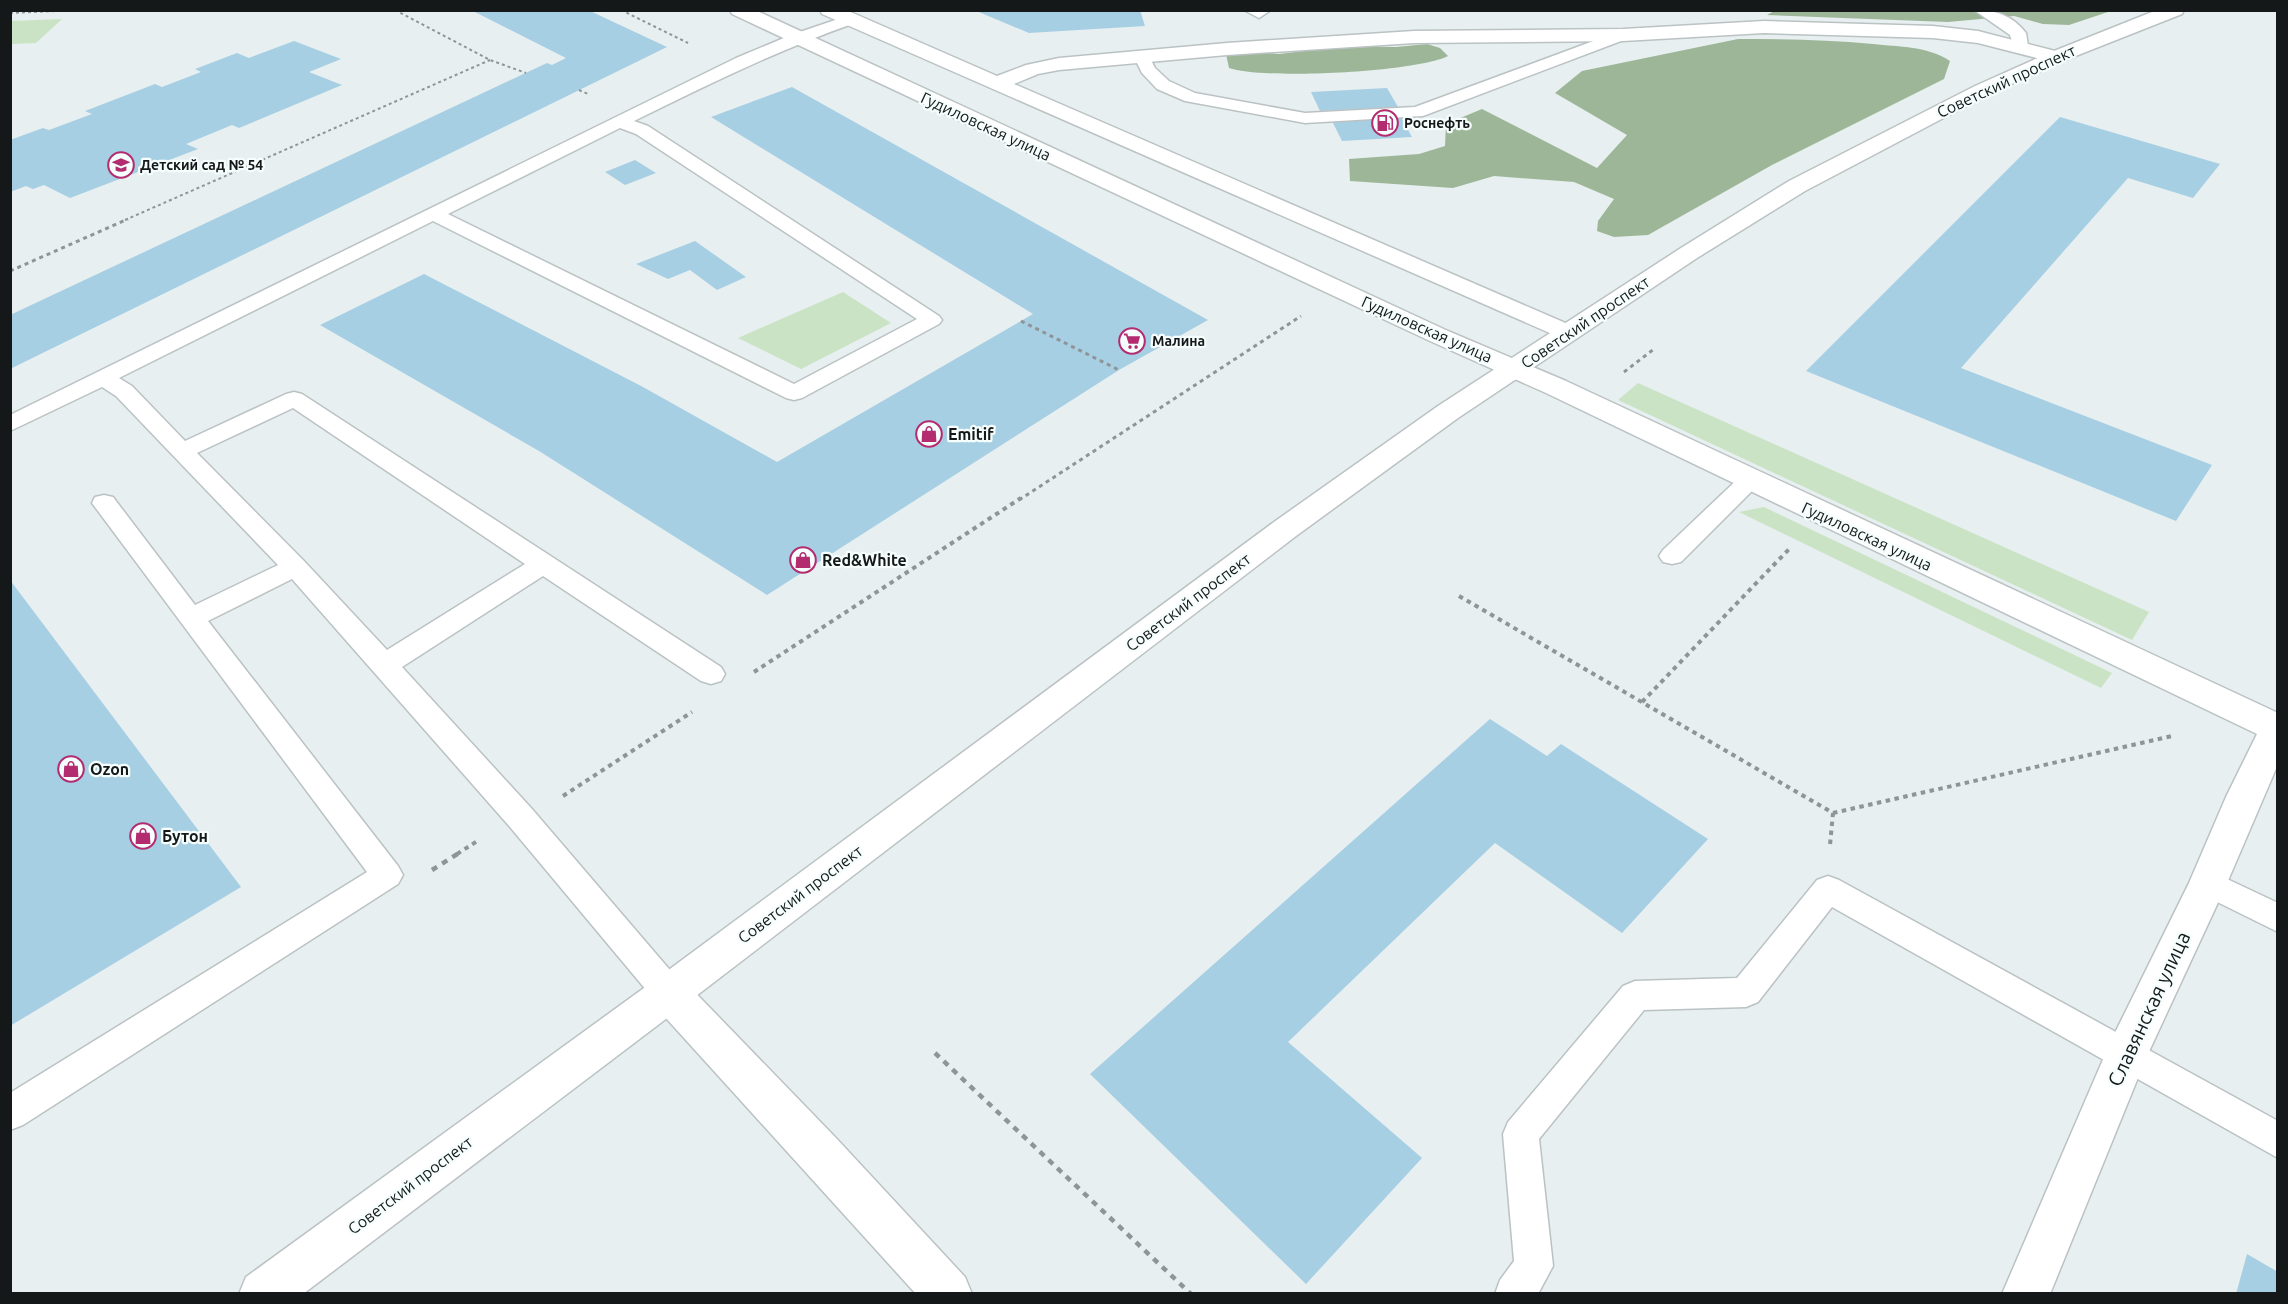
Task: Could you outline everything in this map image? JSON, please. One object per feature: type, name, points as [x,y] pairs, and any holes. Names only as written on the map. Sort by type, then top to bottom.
[{"type":"street","name":"Гудиловская улица","points":[[739,10],[1439,336],[1516,369],[2277,727]]},
{"type":"street","points":[[829,10],[1568,333]]},
{"type":"street","name":"Советский проспект","points":[[263,1293],[669,993],[1285,529],[1449,412],[1689,253],[1797,186],[1982,90],[2056,57],[2175,10]]},
{"type":"street","points":[[998,83],[1033,69],[1059,64],[1414,37],[1623,35],[1787,28],[1933,32],[2020,45],[2056,57]]},
{"type":"street","name":"Славянская улица","points":[[2025,1293],[2126,1055],[2208,883],[2244,797],[2277,727]]},
{"type":"street","points":[[669,993],[948,1293]]},
{"type":"lane","points":[[1251,10],[1259,13],[1264,10]]},
{"type":"lane","points":[[1981,10],[2001,20],[2018,33],[2020,45]]},
{"type":"lane","points":[[10,424],[741,61],[797,38],[850,20]]},
{"type":"lane","points":[[1142,57],[1148,70],[1162,85],[1191,97],[1305,118],[1417,112],[1623,35]]},
{"type":"lane","points":[[434,214],[794,393],[933,320],[642,130],[620,122]]},
{"type":"lane","points":[[104,378],[124,391],[295,567],[521,818],[669,993]]},
{"type":"lane","points":[[182,451],[294,399],[711,674]]},
{"type":"lane","points":[[1672,556],[1750,480]]},
{"type":"lane","points":[[10,1113],[387,875],[104,503]]},
{"type":"lane","points":[[384,665],[543,564]]},
{"type":"lane","points":[[191,618],[295,567]]},
{"type":"lane","points":[[2208,883],[2277,920]]},
{"type":"lane","points":[[1514,1293],[1534,1266],[1521,1134],[1635,996],[1746,992],[1828,889],[2277,1141]]},
{"type":"path","points":[[10,13],[78,10]]},
{"type":"path","points":[[395,10],[490,60],[526,73]]},
{"type":"path","points":[[10,271],[490,60]]},
{"type":"path","points":[[749,675],[1309,311]]},
{"type":"path","points":[[1021,321],[1119,370]]},
{"type":"path","points":[[1642,702],[1792,546]]},
{"type":"path","points":[[1459,596],[1833,813],[2172,736]]},
{"type":"path","points":[[430,871],[470,845],[569,792],[699,708]]},
{"type":"path","points":[[1828,889],[1833,813]]},
{"type":"path","points":[[935,1053],[1191,1293]]},
{"type":"green space","points":[[1776,10],[2111,11],[2069,25],[2043,24],[2014,16],[1948,22],[1767,15]]},
{"type":"green space","points":[[62,19],[36,43],[11,44],[11,21]]},
{"type":"green space","points":[[1738,39],[1822,41],[1903,47],[1932,52],[1950,61],[1944,79],[1772,165],[1648,235],[1614,237],[1597,231],[1598,221],[1614,199],[1574,182],[1494,176],[1453,188],[1350,181],[1349,159],[1419,154],[1445,146],[1446,124],[1482,109],[1597,168],[1627,135],[1555,93],[1582,71]]},
{"type":"green space","points":[[1427,44],[1440,48],[1448,56],[1431,62],[1406,66],[1306,74],[1247,72],[1229,68],[1226,54],[1245,51],[1279,54],[1346,46],[1396,47]]},
{"type":"green space","points":[[843,292],[891,323],[801,369],[738,338]]},
{"type":"green space","points":[[1638,383],[2149,612],[2132,640],[1618,400]]},
{"type":"green space","points":[[1764,507],[2112,673],[2101,688],[1739,512]]},
{"type":"building","points":[[471,10],[588,10],[667,47],[10,369],[10,315],[547,63],[552,65],[566,58]]},
{"type":"building","points":[[974,10],[1140,10],[1145,26],[1029,33]]},
{"type":"building","points":[[294,41],[341,59],[309,72],[342,85],[239,128],[232,125],[186,144],[198,149],[70,198],[44,185],[33,189],[26,186],[10,192],[10,140],[43,128],[49,130],[92,114],[85,111],[155,84],[162,87],[201,72],[195,69],[237,53],[249,58]]},
{"type":"building","points":[[792,87],[1208,320],[1119,370],[767,595],[539,451],[320,325],[424,274],[643,387],[777,462],[1033,314],[711,117]]},
{"type":"building","points":[[1387,88],[1398,107],[1320,111],[1311,92]]},
{"type":"building","points":[[1401,117],[1412,137],[1342,141],[1332,121]]},
{"type":"building","points":[[2060,117],[2220,164],[2193,198],[2128,178],[1961,368],[2212,465],[2176,521],[1806,371]]},
{"type":"building","points":[[635,160],[656,173],[625,185],[605,172]]},
{"type":"building","points":[[695,241],[746,277],[717,290],[690,270],[668,279],[636,264]]},
{"type":"building","points":[[10,580],[241,887],[10,1026]]},
{"type":"building","points":[[1490,719],[1547,756],[1561,744],[1708,839],[1622,933],[1495,843],[1288,1042],[1422,1158],[1306,1284],[1090,1074]]},
{"type":"building","points":[[2247,1254],[2278,1272],[2278,1294],[2236,1294]]},
{"type":"place","name":"Роснефть","points":[[1385,123]]},
{"type":"place","name":"Детский сад № 54","points":[[121,165]]},
{"type":"place","name":"Малина","points":[[1132,341]]},
{"type":"place","name":"Emitif","points":[[929,434]]},
{"type":"place","name":"Red&White","points":[[803,560]]},
{"type":"place","name":"Ozon","points":[[71,769]]},
{"type":"place","name":"Бутон","points":[[143,836]]}]
